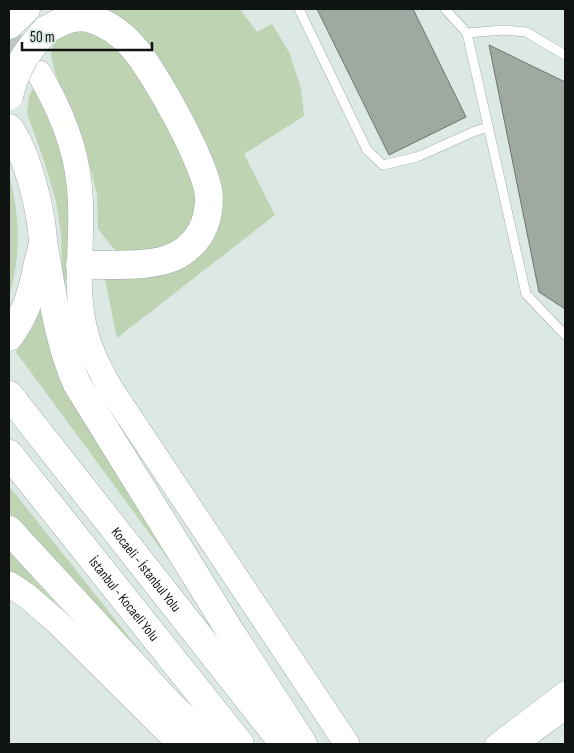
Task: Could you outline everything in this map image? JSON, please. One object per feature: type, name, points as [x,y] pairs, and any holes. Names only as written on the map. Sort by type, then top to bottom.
[{"type":"highway","points":[[66,9],[29,48],[21,60],[14,75],[9,97],[12,132],[28,167],[34,192],[60,339],[77,384],[230,631],[303,744]]},
{"type":"highway","points":[[46,30],[66,19],[83,18],[105,25],[133,46],[151,70],[208,182],[210,197],[204,230],[181,254],[165,260],[146,263],[80,265]]},
{"type":"highway","points":[[9,337],[22,316],[32,293],[43,242]]},
{"type":"highway","name":"Kocaeli - İstanbul Yolu","points":[[9,395],[284,744]]},
{"type":"highway","name":"İstanbul - Kocaeli Yolu","points":[[9,454],[240,744]]},
{"type":"highway","points":[[9,530],[171,706],[211,744]]},
{"type":"main road","points":[[329,744],[90,376],[78,352],[71,318],[70,203],[64,164],[37,77],[52,94],[76,162],[82,210],[80,265],[82,320],[96,361],[110,388],[347,744]]},
{"type":"main road","points":[[9,584],[27,596],[56,622],[180,744]]},
{"type":"street","points":[[494,744],[565,690]]},
{"type":"street","points":[[520,744],[565,711]]},
{"type":"lane","points":[[299,9],[367,150],[383,165],[417,157],[488,127]]},
{"type":"lane","points":[[445,9],[467,33],[526,294],[565,334]]},
{"type":"lane","points":[[467,33],[504,30],[526,32],[565,55]]},
{"type":"green space","points":[[83,9],[240,9],[257,32],[272,24],[289,52],[301,88],[304,116],[244,154],[275,215],[117,338],[104,275],[214,224],[166,78]]},
{"type":"green space","points":[[68,29],[89,29],[131,58],[195,174],[197,221],[178,246],[124,256],[113,248],[98,229],[97,195],[90,166],[55,72],[51,56],[53,45],[59,35]]},
{"type":"green space","points":[[36,82],[56,135],[64,164],[70,203],[69,258],[63,298],[61,234],[56,201],[27,113],[29,96]]},
{"type":"green space","points":[[9,175],[13,190],[18,236],[16,267],[9,297]]},
{"type":"green space","points":[[45,298],[208,613],[16,352],[33,327]]},
{"type":"green space","points":[[9,486],[167,685],[64,577],[9,513]]},
{"type":"green space","points":[[9,551],[181,744],[9,577]]},
{"type":"building","points":[[317,9],[413,9],[466,117],[389,155]]},
{"type":"building","points":[[489,45],[565,82],[565,309],[539,292]]},
{"type":"tunnel","points":[[9,41],[37,71]]}]
